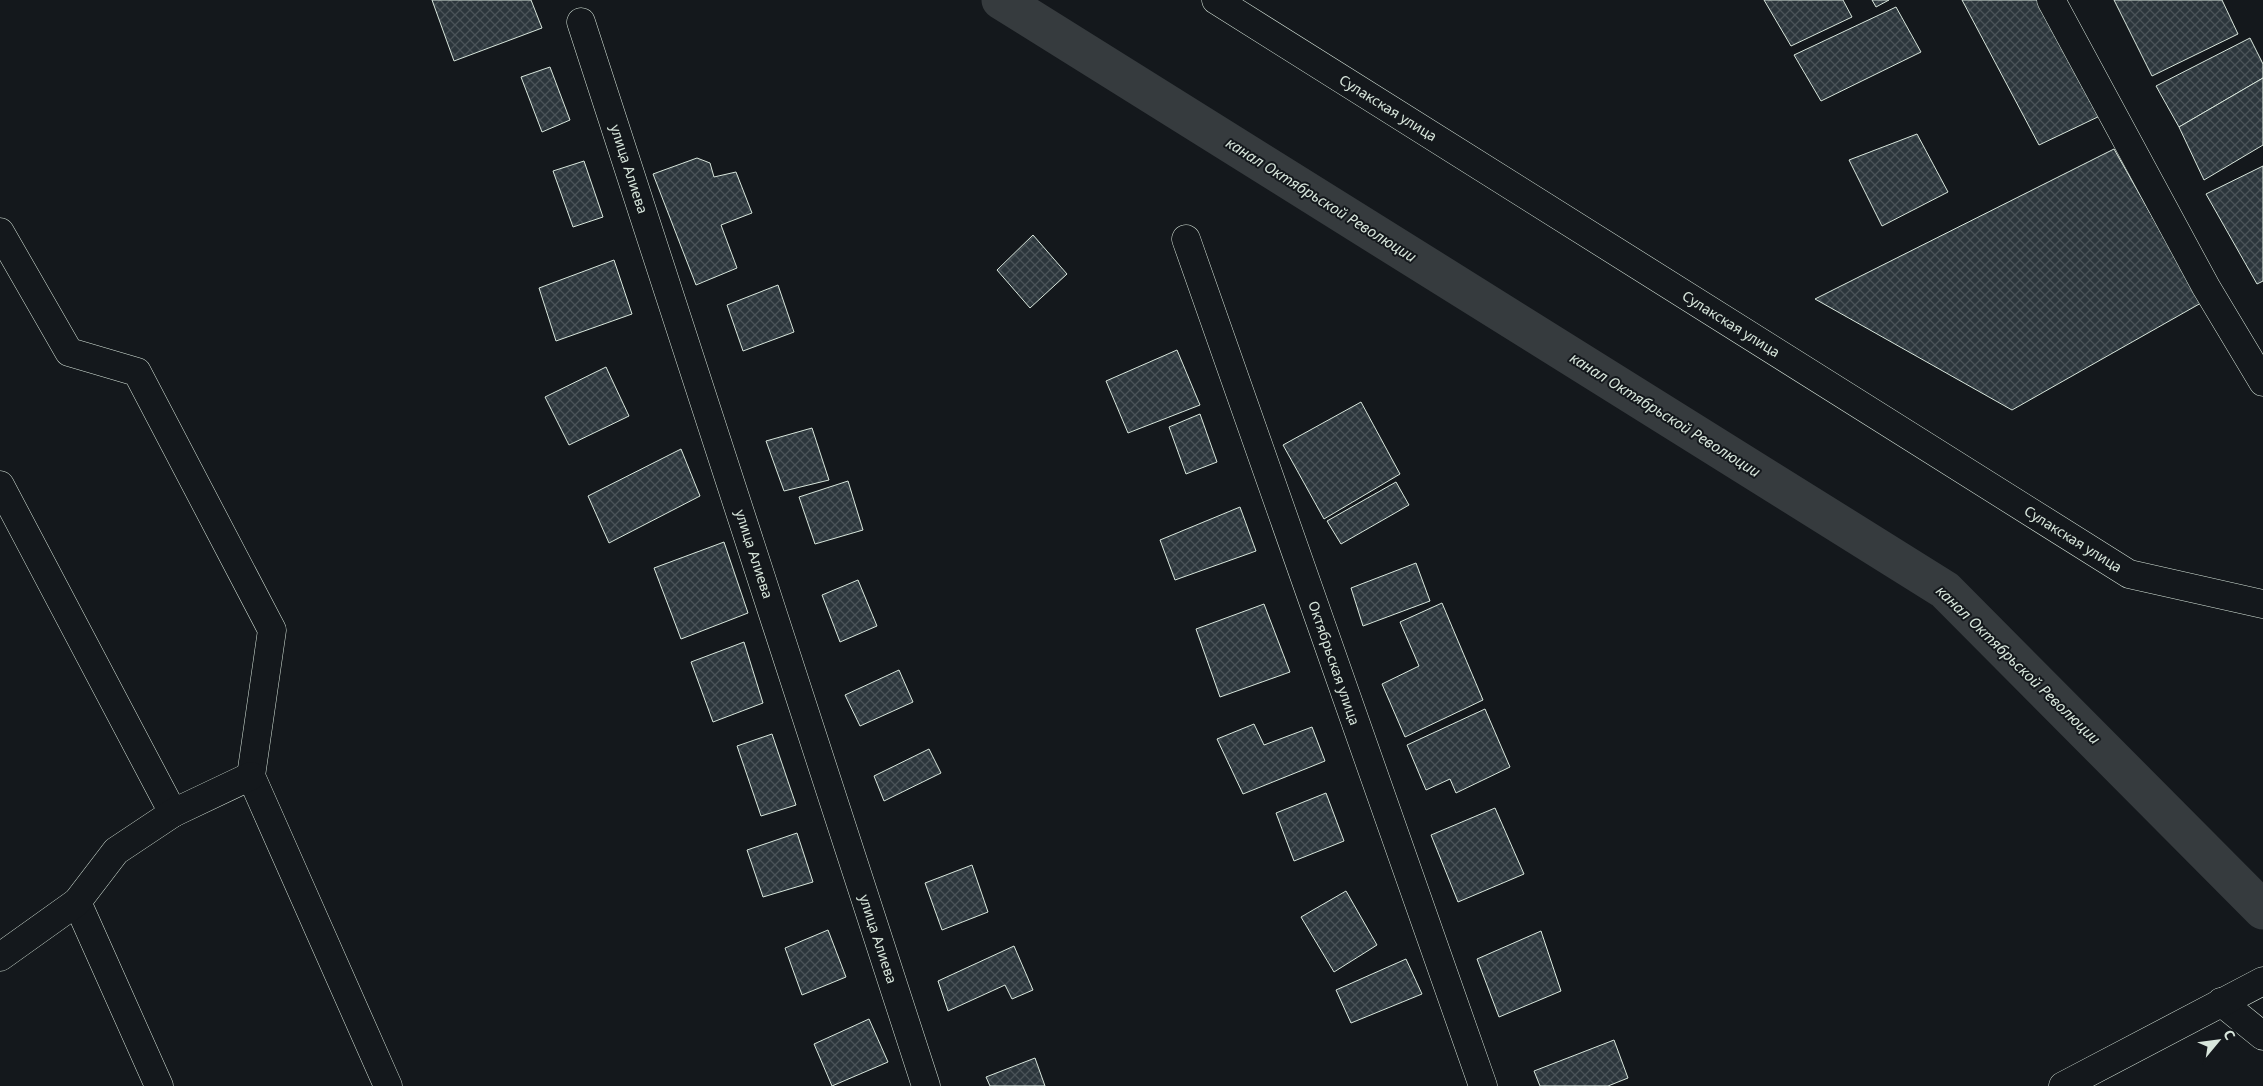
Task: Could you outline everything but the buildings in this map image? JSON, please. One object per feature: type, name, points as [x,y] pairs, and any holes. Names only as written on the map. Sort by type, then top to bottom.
[{"type":"street","name":"Сулакская улица","points":[[1216,0],[2129,574],[2263,604]]},
{"type":"street","points":[[2051,0],[2206,287],[2263,382]]},
{"type":"street","name":"улица Алиева","points":[[581,22],[926,1086]]},
{"type":"street","points":[[0,232],[69,352],[137,372],[272,630],[251,776],[388,1086]]},
{"type":"street","name":"Октябрьская улица","points":[[1186,239],[1482,1086]]},
{"type":"street","points":[[0,485],[173,813]]},
{"type":"street","points":[[0,957],[77,902],[116,851],[173,813],[251,776]]},
{"type":"street","points":[[77,902],[160,1086]]},
{"type":"street","points":[[2062,1086],[2262,981]]},
{"type":"street","points":[[2221,1002],[2263,1036]]},
{"type":"waterway","name":"канал Октябрьской Революции","points":[[1001,0],[1945,590],[2263,910]]}]
